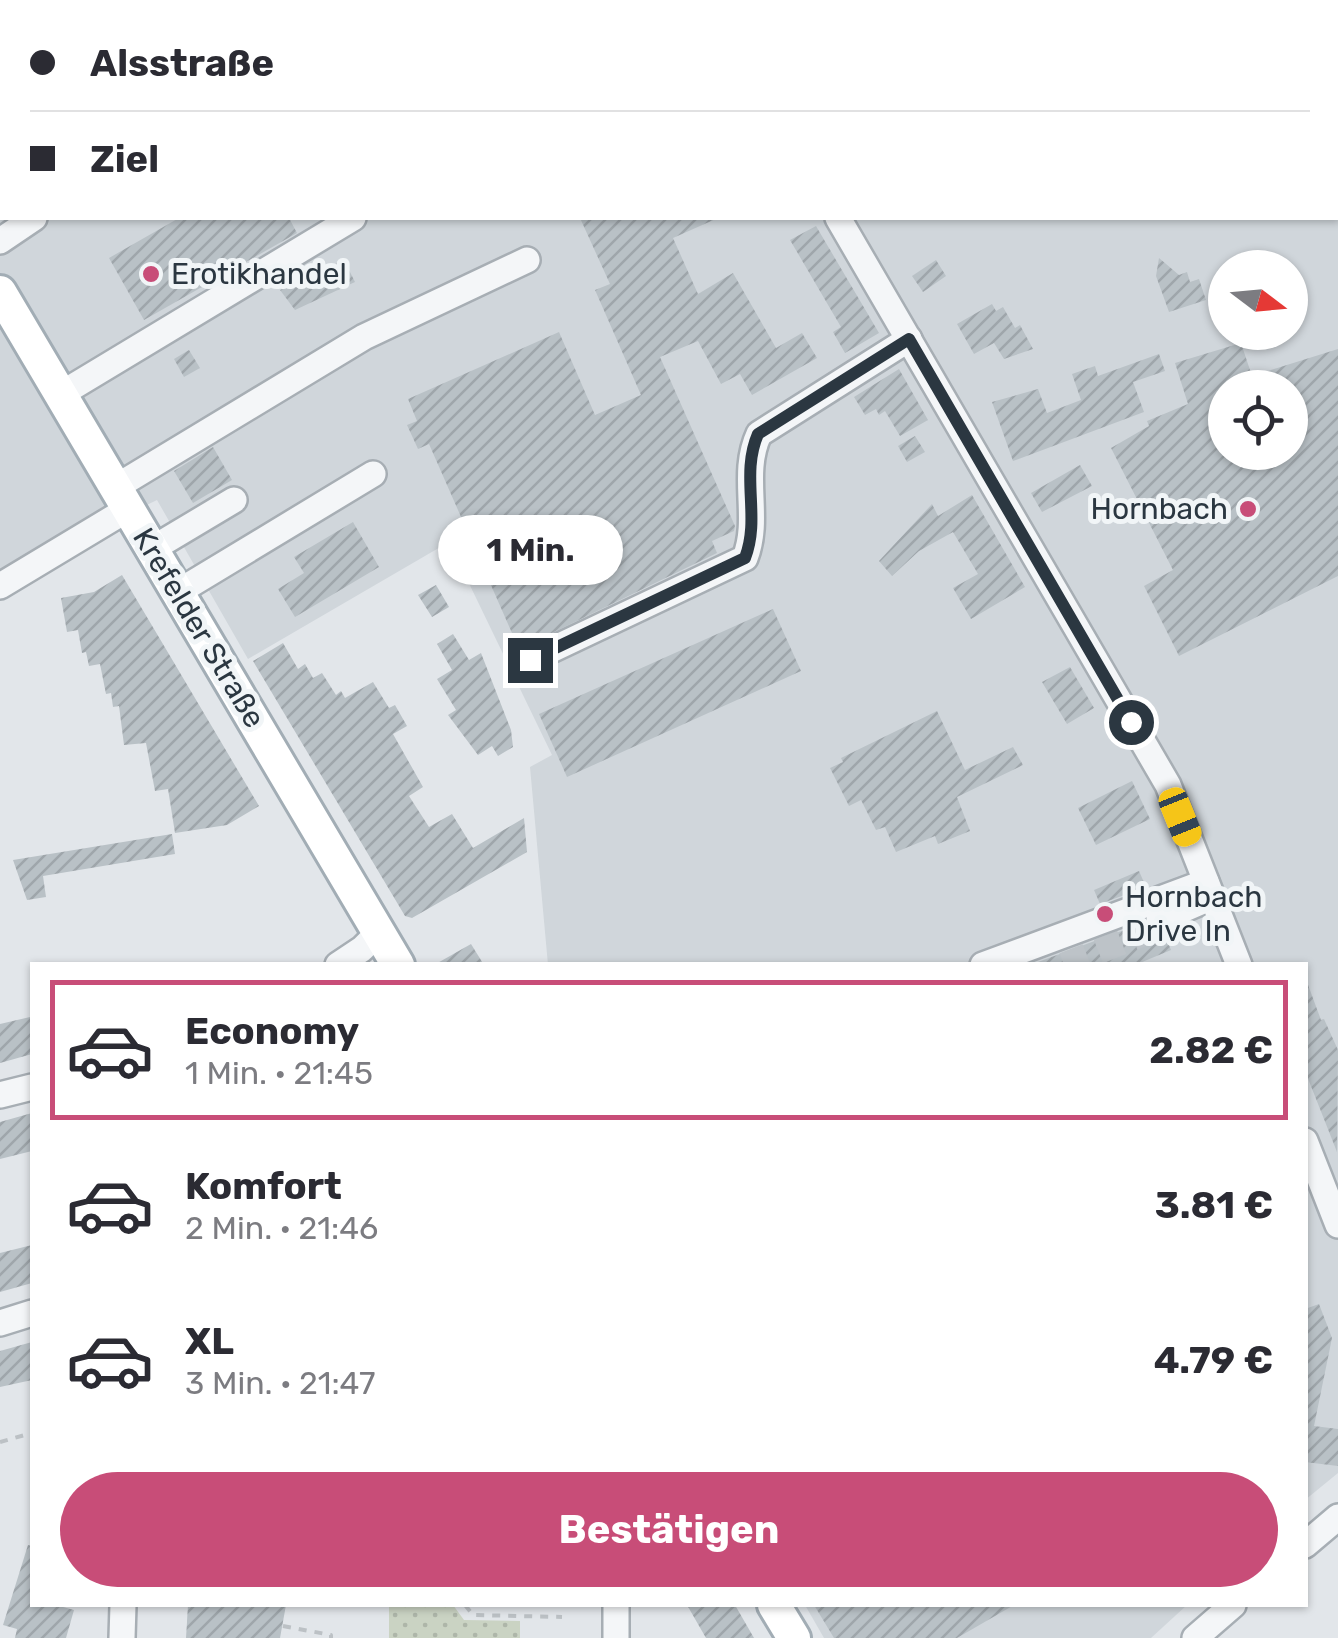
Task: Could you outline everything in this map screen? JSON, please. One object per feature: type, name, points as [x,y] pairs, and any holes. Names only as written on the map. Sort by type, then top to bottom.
[{"type":"main road","name":"Krefelder Straße","points":[[0,292],[396,962]]},
{"type":"main road","points":[[775,1607],[794,1638]]},
{"type":"street","points":[[0,242],[31,220]]},
{"type":"street","points":[[60,394],[349,220]]},
{"type":"street","points":[[839,220],[1168,785],[1237,962]]},
{"type":"street","points":[[0,586],[122,498],[364,337],[528,260]]},
{"type":"street","points":[[530,660],[745,558],[752,540],[750,454],[758,434],[909,339]]},
{"type":"street","points":[[178,592],[374,474]]},
{"type":"street","points":[[152,549],[234,500]]},
{"type":"street","points":[[1160,920],[1209,889]]},
{"type":"street","points":[[992,962],[1209,889]]},
{"type":"street","points":[[342,962],[379,932]]},
{"type":"street","points":[[0,1095],[30,1088]]},
{"type":"street","points":[[1308,1149],[1338,1225]]},
{"type":"street","points":[[0,1323],[30,1314]]},
{"type":"street","points":[[1308,1542],[1338,1517]]},
{"type":"street","points":[[122,1638],[123,1607]]},
{"type":"street","points":[[616,1607],[616,1638]]},
{"type":"street","points":[[1195,1638],[1231,1607]]},
{"type":"path","points":[[0,1442],[30,1433]]},
{"type":"path","points":[[466,1607],[472,1615],[562,1617]]},
{"type":"path","points":[[282,1626],[331,1638]]},
{"type":"shaded area","points":[[0,220],[1338,220],[1338,1473],[1308,1498],[1308,962],[548,962],[530,767],[552,755],[449,542],[248,659],[157,500],[0,576]]},
{"type":"shaded area","points":[[806,1607],[1185,1607],[1151,1638],[824,1638]]},
{"type":"green space","points":[[389,1607],[454,1607],[464,1620],[520,1621],[520,1638],[389,1638]]},
{"type":"building","points":[[176,220],[290,220],[297,233],[144,320],[109,258]]},
{"type":"building","points":[[581,220],[714,220],[673,238],[698,294],[733,273],[776,348],[802,333],[817,358],[752,395],[740,374],[721,384],[698,341],[660,357],[734,531],[712,541],[717,553],[519,649],[429,444],[418,449],[407,425],[417,421],[408,399],[559,332],[595,415],[641,395],[595,290],[610,284]]},
{"type":"building","points":[[816,226],[879,333],[845,353],[833,332],[841,327],[790,240]]},
{"type":"building","points":[[1159,258],[1179,275],[1187,272],[1190,282],[1199,279],[1206,300],[1169,312],[1156,276]]},
{"type":"building","points":[[344,260],[355,282],[295,310],[280,290]]},
{"type":"building","points":[[936,260],[946,276],[923,292],[912,276]]},
{"type":"building","points":[[992,304],[996,311],[1003,307],[1015,328],[1020,325],[1033,349],[1004,359],[994,343],[974,354],[957,324]]},
{"type":"building","name":"Hornbach","points":[[1338,349],[1338,576],[1179,656],[1144,586],[1173,570],[1111,448],[1149,426],[1147,421],[1188,404],[1175,363],[1218,350],[1243,350],[1250,370],[1208,370],[1208,470],[1308,470],[1308,370],[1271,370]]},
{"type":"building","points":[[189,350],[200,368],[184,377],[174,359]]},
{"type":"building","points":[[1159,354],[1165,371],[1133,382],[1144,412],[1013,461],[992,402],[1038,389],[1047,413],[1081,400],[1072,374],[1095,366],[1098,376]]},
{"type":"building","points":[[899,369],[928,420],[900,436],[885,411],[879,415],[876,409],[865,415],[854,397]]},
{"type":"building","points":[[915,436],[925,452],[907,462],[898,446]]},
{"type":"building","points":[[213,447],[232,480],[193,503],[174,471]]},
{"type":"building","points":[[1080,465],[1092,486],[1042,512],[1031,493]]},
{"type":"building","points":[[972,495],[1025,587],[971,619],[953,588],[978,574],[953,532],[919,551],[892,576],[879,561],[932,504],[938,516]]},
{"type":"building","points":[[353,522],[379,567],[295,617],[278,589],[304,573],[294,557]]},
{"type":"building","points":[[122,575],[259,806],[227,825],[175,833],[168,789],[155,791],[146,743],[124,745],[119,706],[113,707],[111,693],[106,694],[100,664],[89,666],[78,630],[67,632],[61,598],[94,592]]},
{"type":"building","points":[[436,585],[449,607],[432,617],[418,595]]},
{"type":"building","points":[[773,609],[801,671],[567,777],[539,714]]},
{"type":"building","points":[[453,634],[469,660],[481,653],[511,730],[513,747],[498,756],[492,746],[478,755],[448,715],[456,710],[437,679],[452,670],[437,644]]},
{"type":"building","points":[[283,643],[298,669],[305,664],[313,678],[322,673],[336,695],[341,691],[345,698],[373,682],[389,708],[395,705],[407,726],[393,734],[423,787],[409,796],[429,827],[452,814],[473,848],[524,818],[527,852],[412,918],[405,916],[253,661]]},
{"type":"building","points":[[1070,667],[1094,708],[1067,724],[1042,682]]},
{"type":"building","points":[[937,711],[965,770],[1013,747],[1023,765],[957,797],[970,831],[938,844],[935,836],[896,852],[885,827],[876,830],[861,800],[849,806],[830,768],[843,762],[841,758]]},
{"type":"building","points":[[1132,781],[1150,819],[1096,845],[1078,808]]},
{"type":"building","points":[[172,834],[175,854],[43,876],[46,897],[27,900],[13,860]]},
{"type":"building","points":[[1139,871],[1146,887],[1100,904],[1094,890]]},
{"type":"building","points":[[1143,923],[1150,934],[1165,935],[1171,950],[1142,962],[1038,962]]},
{"type":"building","points":[[471,944],[482,962],[439,962]]},
{"type":"building","points":[[1308,985],[1338,1050],[1337,1152],[1308,1079]]},
{"type":"building","points":[[30,1017],[30,1055],[0,1063],[0,1024]]},
{"type":"building","points":[[30,1114],[30,1152],[0,1159],[0,1122]]},
{"type":"building","points":[[30,1246],[30,1284],[0,1292],[0,1253]]},
{"type":"building","points":[[1319,1304],[1332,1338],[1314,1426],[1338,1429],[1338,1466],[1308,1462],[1308,1308]]},
{"type":"building","points":[[30,1343],[30,1380],[0,1387],[0,1351]]},
{"type":"building","points":[[30,1546],[30,1607],[74,1610],[66,1638],[15,1638],[17,1629],[3,1625]]},
{"type":"building","points":[[188,1607],[286,1607],[280,1638],[186,1638]]},
{"type":"building","points":[[688,1607],[736,1607],[754,1638],[706,1638]]},
{"type":"building","points":[[815,1607],[1011,1607],[957,1638],[834,1638]]},
{"type":"tunnel","points":[[1072,962],[1138,936],[1159,920]]},
{"type":"place","name":"Erotikhandel","points":[[151,274]]},
{"type":"place","name":"Hornbach","points":[[1248,509]]},
{"type":"place","name":"Hornbach Drive In","points":[[1105,914]]},
{"type":"route","points":[[530,660],[745,558],[752,540],[750,454],[758,434],[909,339],[1131,722]]}]
